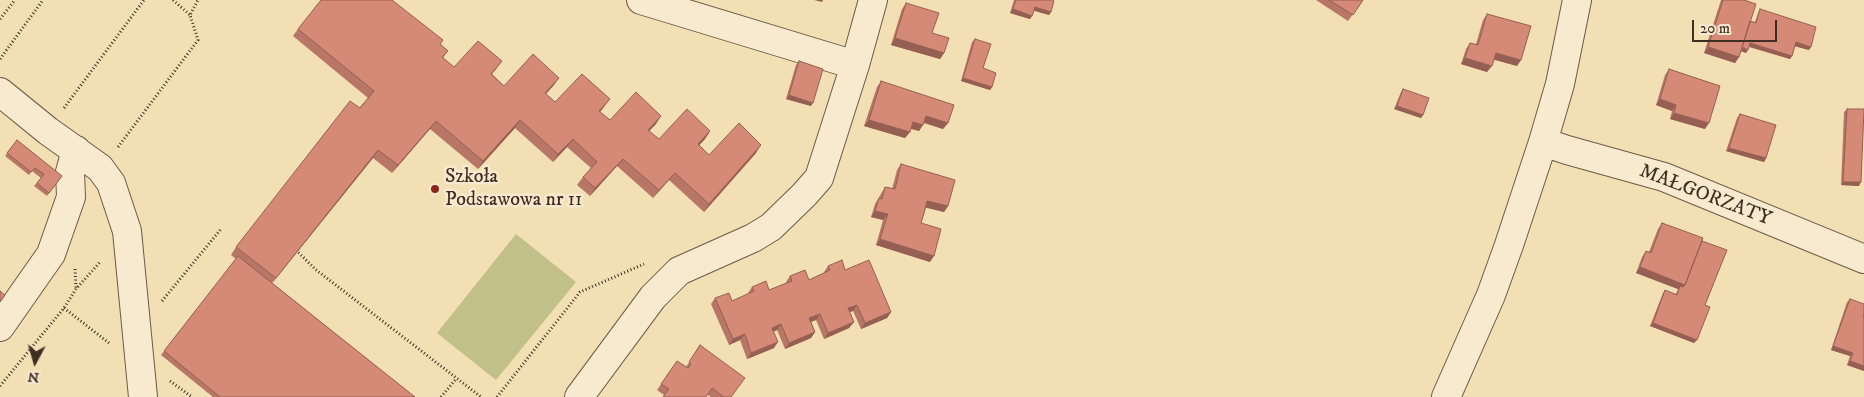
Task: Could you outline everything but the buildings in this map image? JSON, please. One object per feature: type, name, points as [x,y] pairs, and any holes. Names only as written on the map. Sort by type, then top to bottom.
[{"type":"street","points":[[641,0],[855,65]]},
{"type":"street","points":[[579,397],[653,297],[679,270],[753,238],[771,227],[804,196],[818,178],[855,65],[873,0]]},
{"type":"street","points":[[1446,397],[1491,295],[1543,142],[1560,84],[1577,0]]},
{"type":"street","points":[[0,92],[48,131],[100,168],[111,183],[127,232],[143,397]]},
{"type":"street","name":"MAŁGORZATY","points":[[1543,142],[1664,177],[1864,259]]},
{"type":"street","points":[[0,327],[51,254],[70,196],[70,172],[76,150]]},
{"type":"path","points":[[0,19],[15,0]]},
{"type":"path","points":[[0,59],[43,0]]},
{"type":"path","points":[[48,131],[144,0]]},
{"type":"path","points":[[100,168],[198,40],[190,15],[173,0]]},
{"type":"path","points":[[190,15],[198,0]]},
{"type":"path","points":[[160,304],[221,229]]},
{"type":"path","points":[[0,386],[64,308],[76,289],[127,232]]},
{"type":"path","points":[[294,249],[315,269],[481,397]]},
{"type":"path","points":[[497,397],[580,292],[652,261]]},
{"type":"path","points":[[64,308],[140,367]]},
{"type":"path","points":[[441,397],[456,379]]},
{"type":"shaded area","points":[[516,234],[576,282],[496,380],[437,333]]},
{"type":"place","name":"Szkoła Podstawowa nr 11","points":[[435,189]]}]
